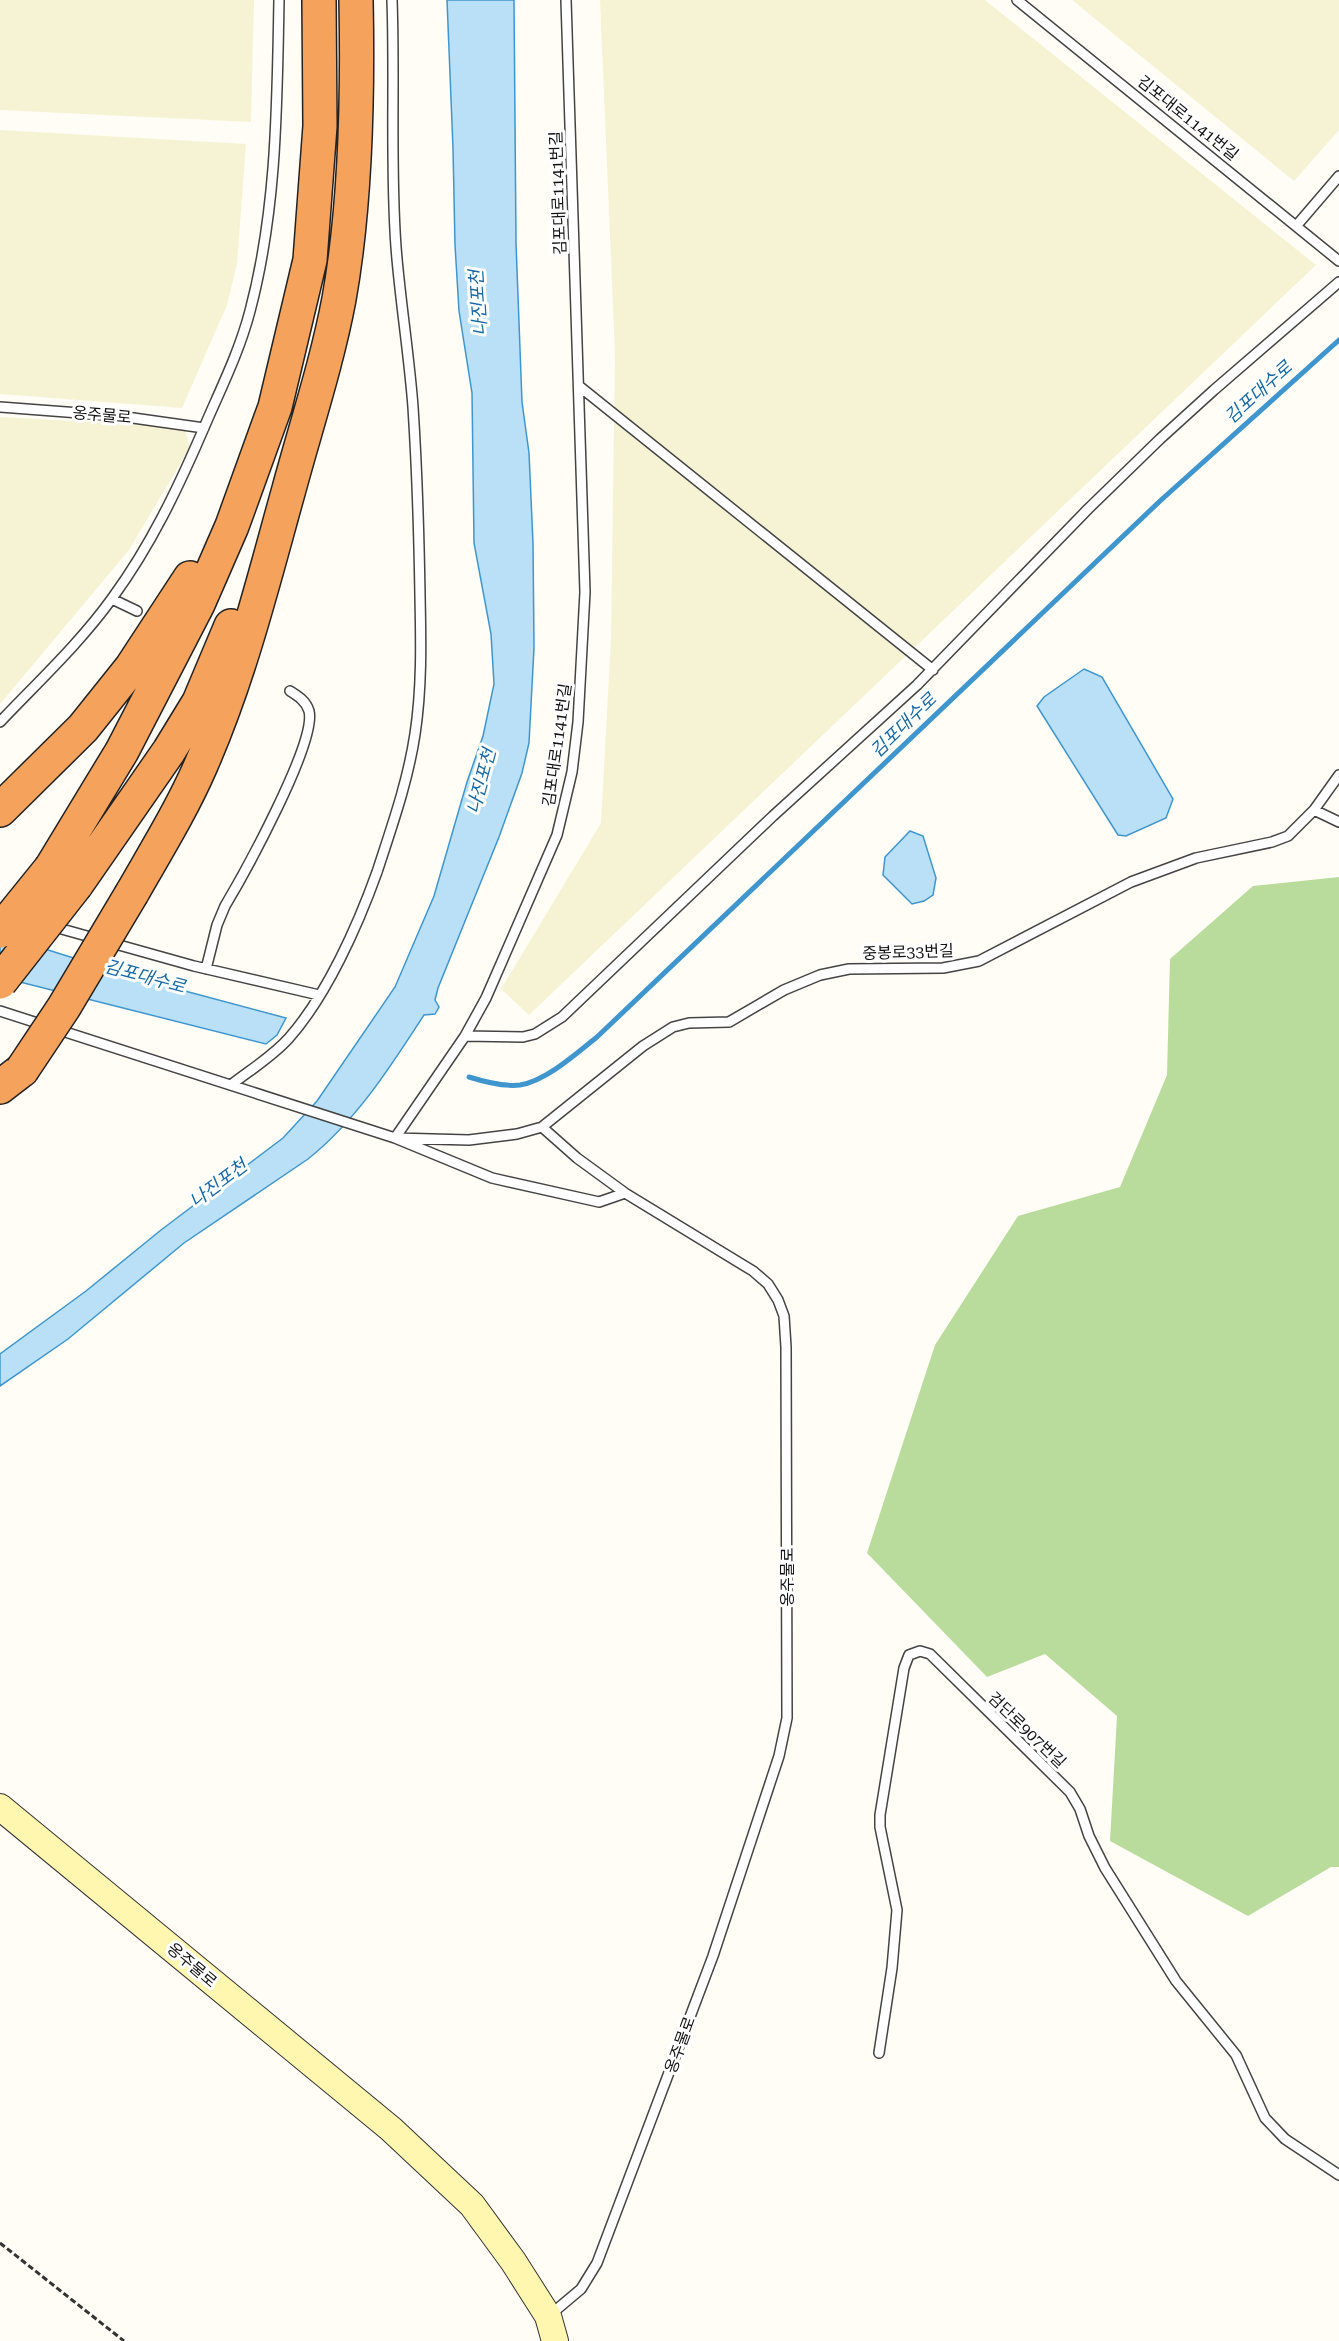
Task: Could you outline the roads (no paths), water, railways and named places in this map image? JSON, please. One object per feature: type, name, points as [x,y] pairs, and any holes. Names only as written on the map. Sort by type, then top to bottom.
[{"type":"highway","points":[[0,981],[63,877],[122,751],[198,604],[232,526],[275,407],[310,260],[320,126],[319,0]]},
{"type":"highway","points":[[11,1078],[64,1007],[132,893],[205,756],[252,626],[312,411],[339,299],[351,200],[357,58],[356,0]]},
{"type":"highway","points":[[1,808],[83,728],[131,668],[186,585],[259,446]]},
{"type":"highway","points":[[12,925],[63,877],[169,751],[199,702],[290,486]]},
{"type":"street","name":"옹주물로","points":[[0,1807],[399,2136],[472,2205],[513,2261],[548,2316]]},
{"type":"street","points":[[548,2316],[555,2341]]},
{"type":"lane","points":[[0,722],[90,626],[112,599],[160,523],[184,477],[234,363],[250,312],[261,263],[276,162],[279,0]]},
{"type":"lane","points":[[231,1085],[270,1056],[288,1039],[319,995],[361,916],[409,769],[419,704],[420,576],[412,404],[396,243],[392,0]]},
{"type":"lane","name":"김포대로1141번길","points":[[394,1138],[465,1036],[501,968],[557,835],[566,805],[572,772],[578,722],[584,627],[579,386],[566,0]]},
{"type":"lane","name":"김포대로1141번길","points":[[1017,0],[1339,261]]},
{"type":"lane","points":[[1297,225],[1339,176]]},
{"type":"lane","points":[[465,1036],[523,1037],[536,1034],[562,1017],[773,816],[933,670],[1088,509],[1160,439],[1221,383],[1339,282]]},
{"type":"lane","points":[[579,386],[933,670]]},
{"type":"lane","name":"옹주물로","points":[[0,407],[119,416],[204,428]]},
{"type":"lane","points":[[112,599],[137,611]]},
{"type":"lane","points":[[206,969],[225,906],[288,783],[307,734],[309,712],[303,700],[290,691]]},
{"type":"lane","name":"중봉로33번길","points":[[543,1127],[651,1040],[673,1026],[689,1023],[729,1022],[784,990],[820,975],[849,969],[943,968],[979,962],[1131,882],[1196,858],[1272,842],[1288,836],[1314,810],[1339,775]]},
{"type":"lane","points":[[1314,810],[1339,822]]},
{"type":"lane","points":[[0,909],[12,925]]},
{"type":"lane","points":[[36,922],[206,969],[319,995]]},
{"type":"lane","points":[[0,1011],[394,1138],[492,1178],[599,1202],[625,1193]]},
{"type":"lane","points":[[394,1138],[469,1140],[517,1134],[543,1127]]},
{"type":"lane","name":"옹주물로","points":[[543,1127],[578,1158],[625,1193],[753,1270],[768,1284],[784,1316],[787,1397],[787,1718],[779,1756],[739,1879],[618,2211],[591,2276],[581,2289],[548,2316]]},
{"type":"lane","name":"검단로907번길","points":[[879,2053],[892,1968],[897,1910],[880,1827],[880,1815],[904,1668],[909,1655],[920,1650],[930,1654],[1070,1792],[1080,1809],[1089,1836],[1105,1868],[1176,1981],[1236,2055],[1265,2118],[1285,2139],[1339,2175]]},
{"type":"water","name":"나진포천","points":[[447,0],[514,0],[516,243],[522,402],[529,453],[533,543],[534,648],[529,743],[522,773],[499,837],[438,988],[435,1000],[439,1007],[435,1014],[424,1015],[372,1092],[342,1128],[308,1159],[184,1243],[68,1339],[0,1386],[0,1354],[86,1291],[161,1230],[283,1138],[317,1101],[395,987],[434,896],[467,782],[483,736],[494,684],[491,634],[474,543],[472,393],[459,311]]},
{"type":"water","points":[[1084,669],[1102,677],[1173,799],[1166,818],[1126,836],[1118,835],[1037,706],[1044,697]]},
{"type":"water","points":[[910,831],[923,836],[936,878],[933,895],[924,901],[912,904],[883,875],[885,857]]},
{"type":"water","points":[[0,935],[144,980],[286,1018],[277,1035],[266,1044],[12,980],[0,976]]},
{"type":"waterway","name":"김포대수로","points":[[469,1077],[507,1085],[530,1082],[561,1066],[597,1037],[1160,501],[1339,340]]}]
